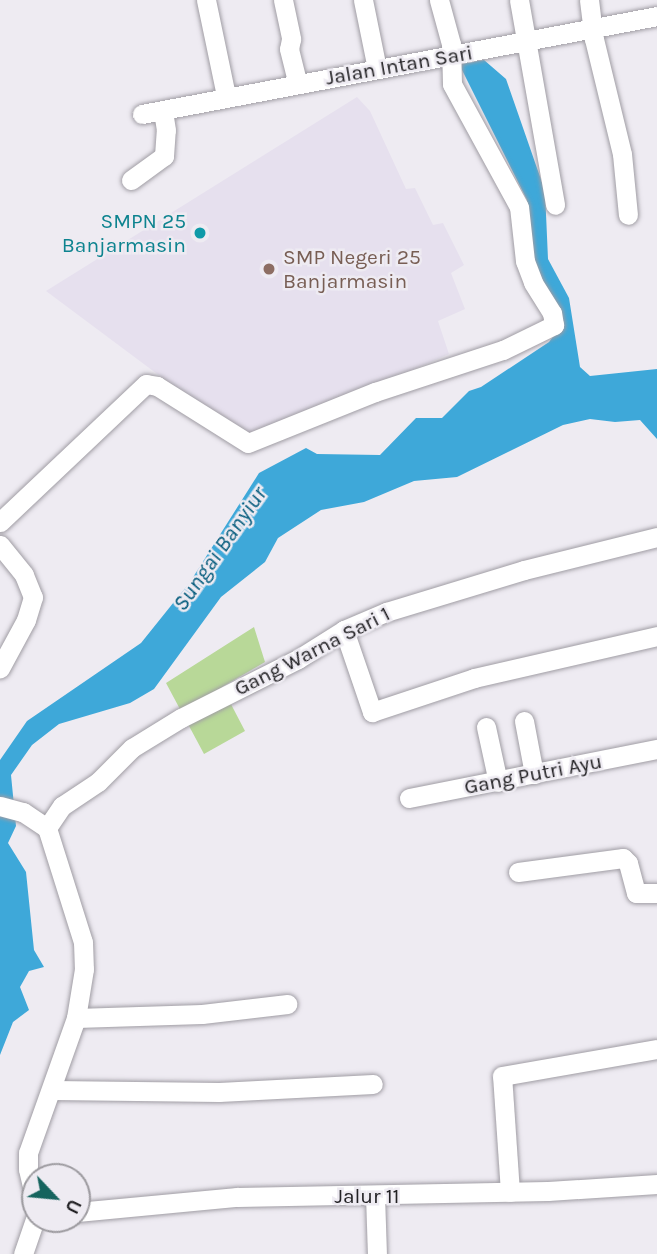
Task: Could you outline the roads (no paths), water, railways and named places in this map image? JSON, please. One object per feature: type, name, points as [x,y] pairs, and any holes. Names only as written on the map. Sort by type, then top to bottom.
[{"type":"street","points":[[206,0],[226,96]]},
{"type":"street","points":[[283,0],[291,39],[289,49],[298,84]]},
{"type":"street","points":[[363,0],[377,69]]},
{"type":"street","points":[[0,522],[146,384],[157,386],[248,443],[375,392],[503,350],[554,325],[552,313],[533,282],[525,261],[519,207],[452,85],[451,44],[439,0]]},
{"type":"street","points":[[519,0],[555,205]]},
{"type":"street","points":[[589,0],[622,154],[628,215]]},
{"type":"street","name":"Jalan Intan Sari","points":[[142,114],[657,16]]},
{"type":"street","points":[[131,180],[164,156],[166,130],[163,110]]},
{"type":"street","name":"Gang Warna Sari 1","points":[[47,828],[62,806],[98,782],[132,748],[212,702],[298,659],[344,630],[386,612],[524,570],[657,537]]},
{"type":"street","points":[[0,545],[24,575],[33,597],[26,620],[0,668]]},
{"type":"street","points":[[344,630],[372,712],[474,678],[657,636]]},
{"type":"street","points":[[524,721],[534,774]]},
{"type":"street","points":[[486,727],[498,782]]},
{"type":"street","name":"Gang Putri Ayu","points":[[409,798],[657,749]]},
{"type":"street","points":[[0,806],[23,812],[47,828],[83,942],[84,969],[76,1018],[53,1090],[28,1153],[30,1163]]},
{"type":"street","points":[[518,872],[622,858],[628,863],[634,889],[638,894],[657,893]]},
{"type":"street","points":[[76,1018],[202,1014],[287,1004]]},
{"type":"street","points":[[510,1192],[502,1076],[657,1049]]},
{"type":"street","points":[[53,1090],[219,1092],[373,1084]]},
{"type":"street","name":"Jalur 11","points":[[91,1211],[237,1198],[510,1192],[657,1184]]},
{"type":"street","points":[[375,1195],[377,1254]]},
{"type":"street","points":[[23,1254],[30,1233]]},
{"type":"water","name":"Sungai Banyiur","points":[[484,60],[506,79],[545,191],[548,259],[569,298],[580,367],[590,376],[657,369],[657,439],[640,420],[615,422],[590,419],[563,425],[457,477],[414,481],[364,502],[321,510],[278,538],[265,562],[221,597],[154,689],[130,703],[59,724],[32,745],[11,775],[16,826],[8,843],[26,872],[34,950],[44,967],[29,971],[20,987],[29,1010],[13,1022],[0,1055],[0,760],[27,721],[141,643],[190,582],[259,473],[306,448],[317,454],[380,455],[416,418],[442,418],[469,391],[481,387],[549,342],[558,330],[530,253],[527,200],[459,64]]},
{"type":"place","name":"SMPN 25 Banjarmasin","points":[[200,233]]},
{"type":"place","name":"SMP Negeri 25 Banjarmasin","points":[[269,269]]}]
